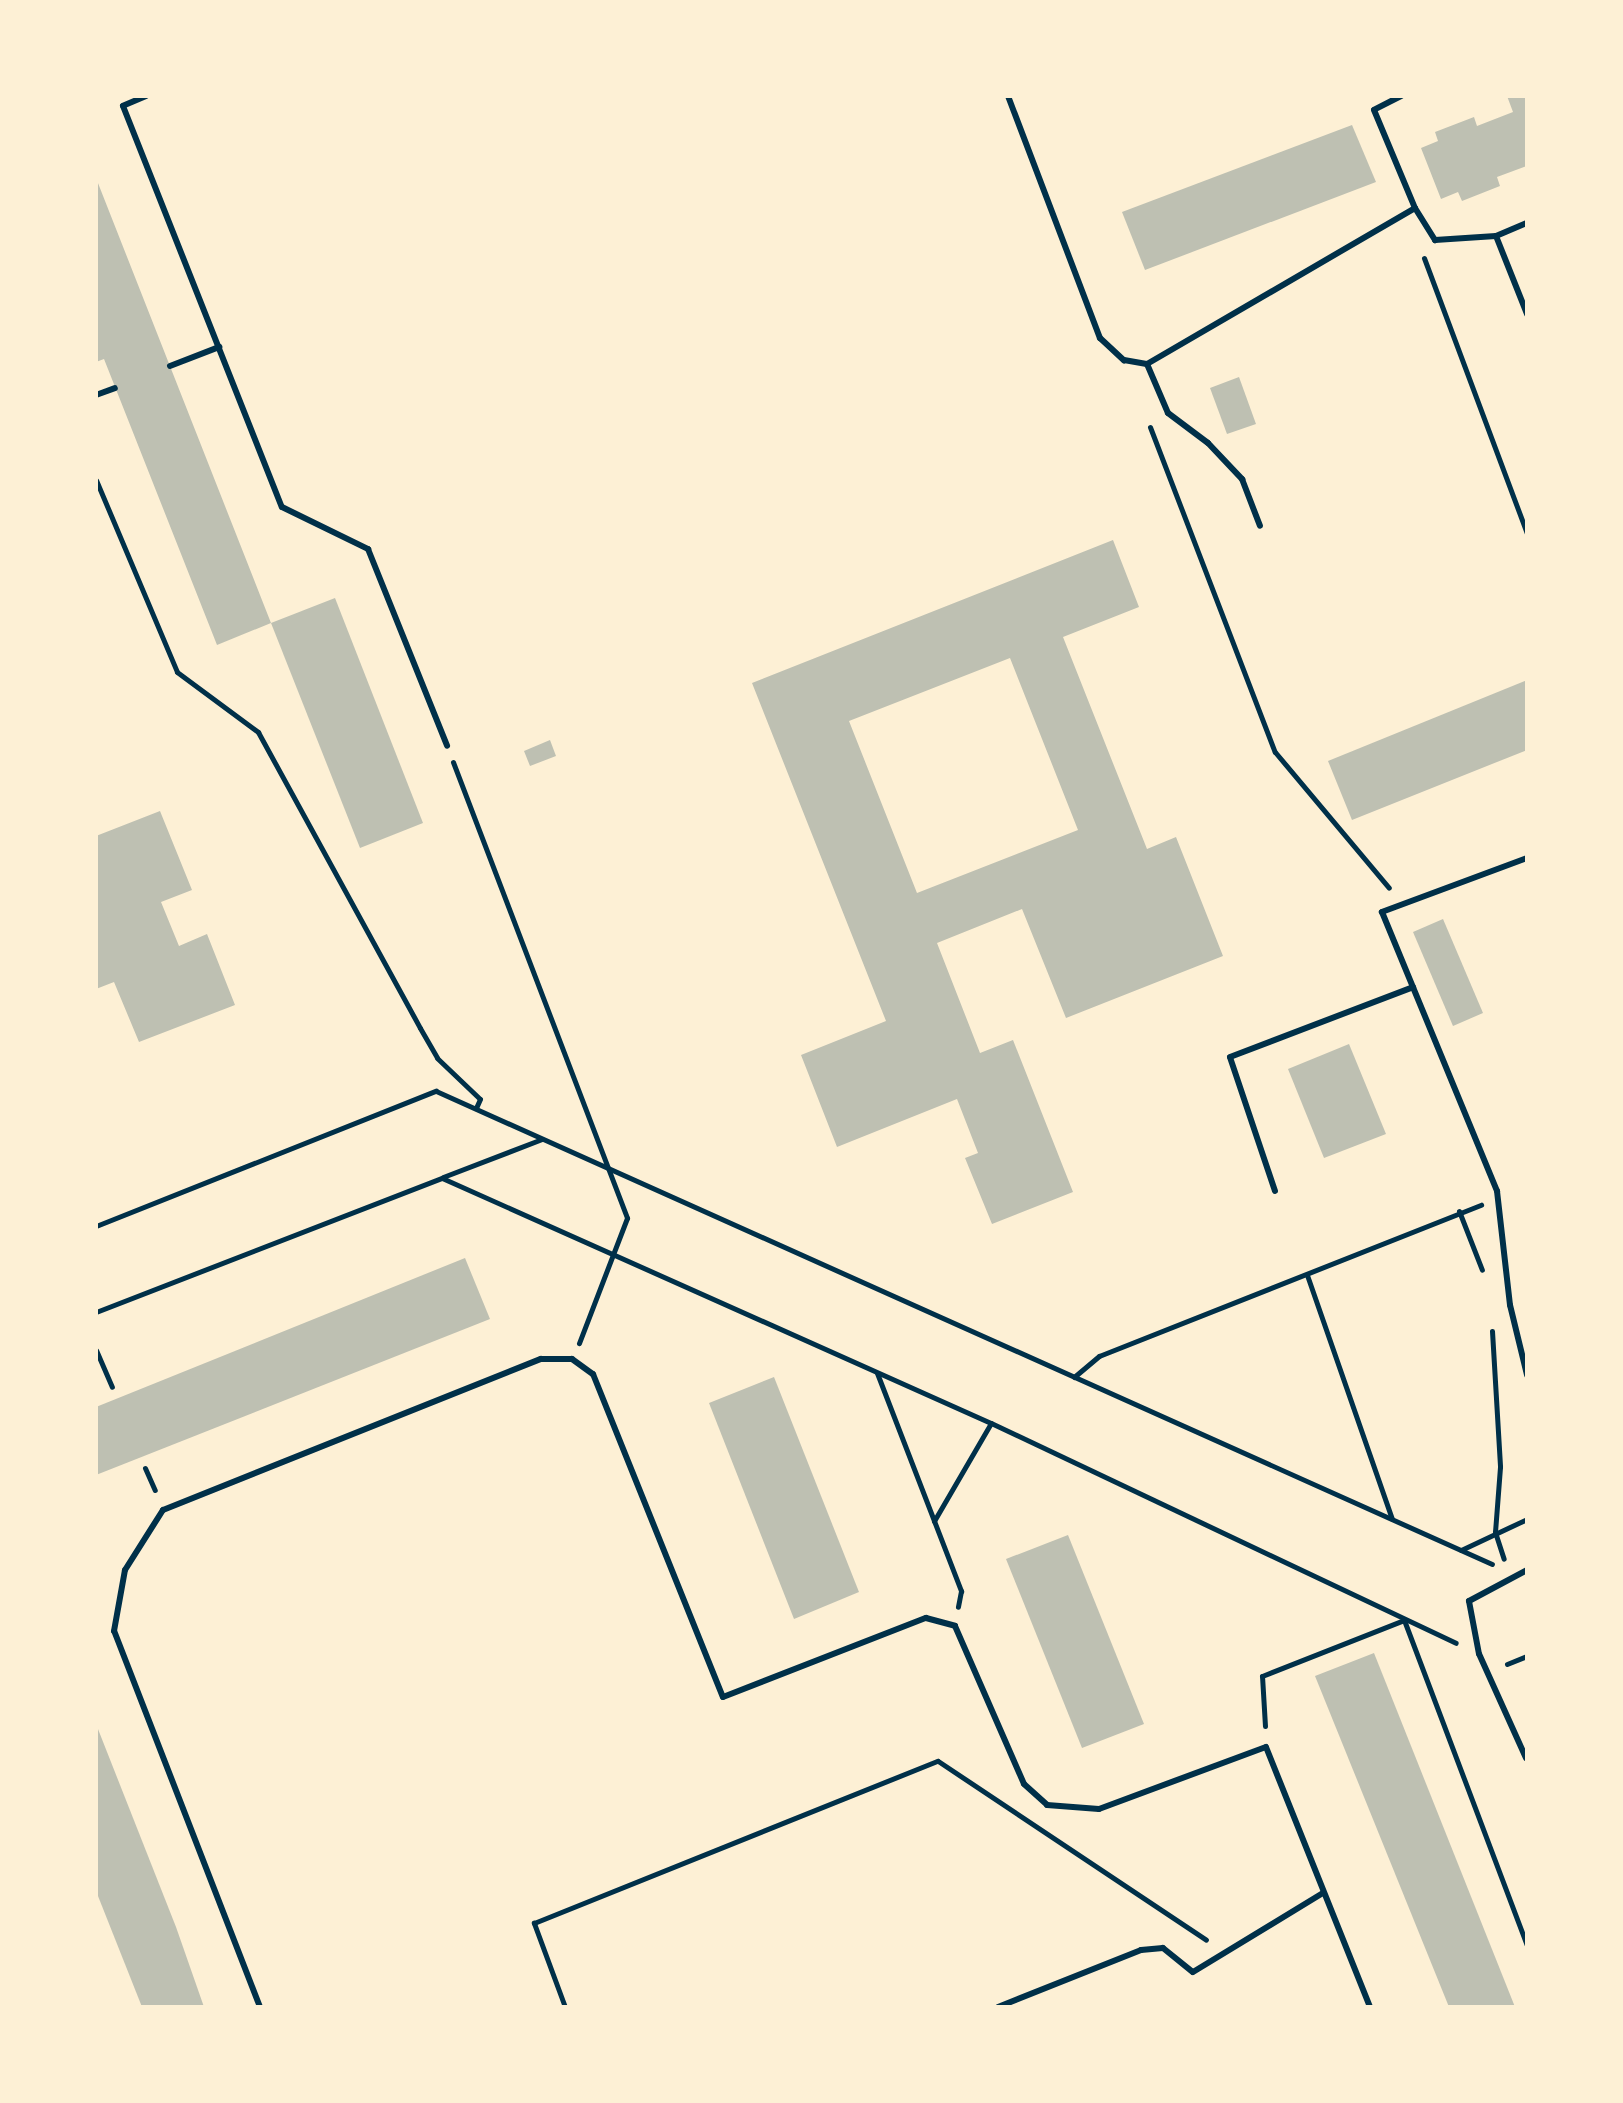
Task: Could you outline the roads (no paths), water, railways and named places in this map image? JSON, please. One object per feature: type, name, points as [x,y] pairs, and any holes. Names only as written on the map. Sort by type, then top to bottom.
[{"type":"lane","points":[[146,96],[123,106],[282,507],[368,549],[447,746]]},
{"type":"lane","points":[[1008,96],[1100,338],[1124,360],[1147,364],[1415,208]]},
{"type":"lane","points":[[1401,96],[1374,110],[1415,208],[1435,240],[1496,236],[1527,223]]},
{"type":"lane","points":[[1496,236],[1527,314]]},
{"type":"lane","points":[[170,366],[219,347]]},
{"type":"lane","points":[[1147,364],[1168,413],[1208,443],[1242,479],[1260,526]]},
{"type":"lane","points":[[96,395],[115,388]]},
{"type":"lane","points":[[1527,858],[1382,912],[1498,1200],[1510,1305],[1527,1375]]},
{"type":"lane","points":[[1275,1191],[1230,1057],[1413,987]]},
{"type":"lane","points":[[260,2007],[114,1631],[125,1570],[163,1510],[541,1359],[572,1359],[593,1374],[723,1697],[926,1618],[955,1626],[1024,1784],[1047,1805],[1099,1809],[1266,1747],[1370,2007]]},
{"type":"lane","points":[[1526,1758],[1479,1654],[1469,1601],[1527,1570]]},
{"type":"lane","points":[[998,2007],[1141,1950],[1163,1948],[1193,1972],[1323,1893]]}]
